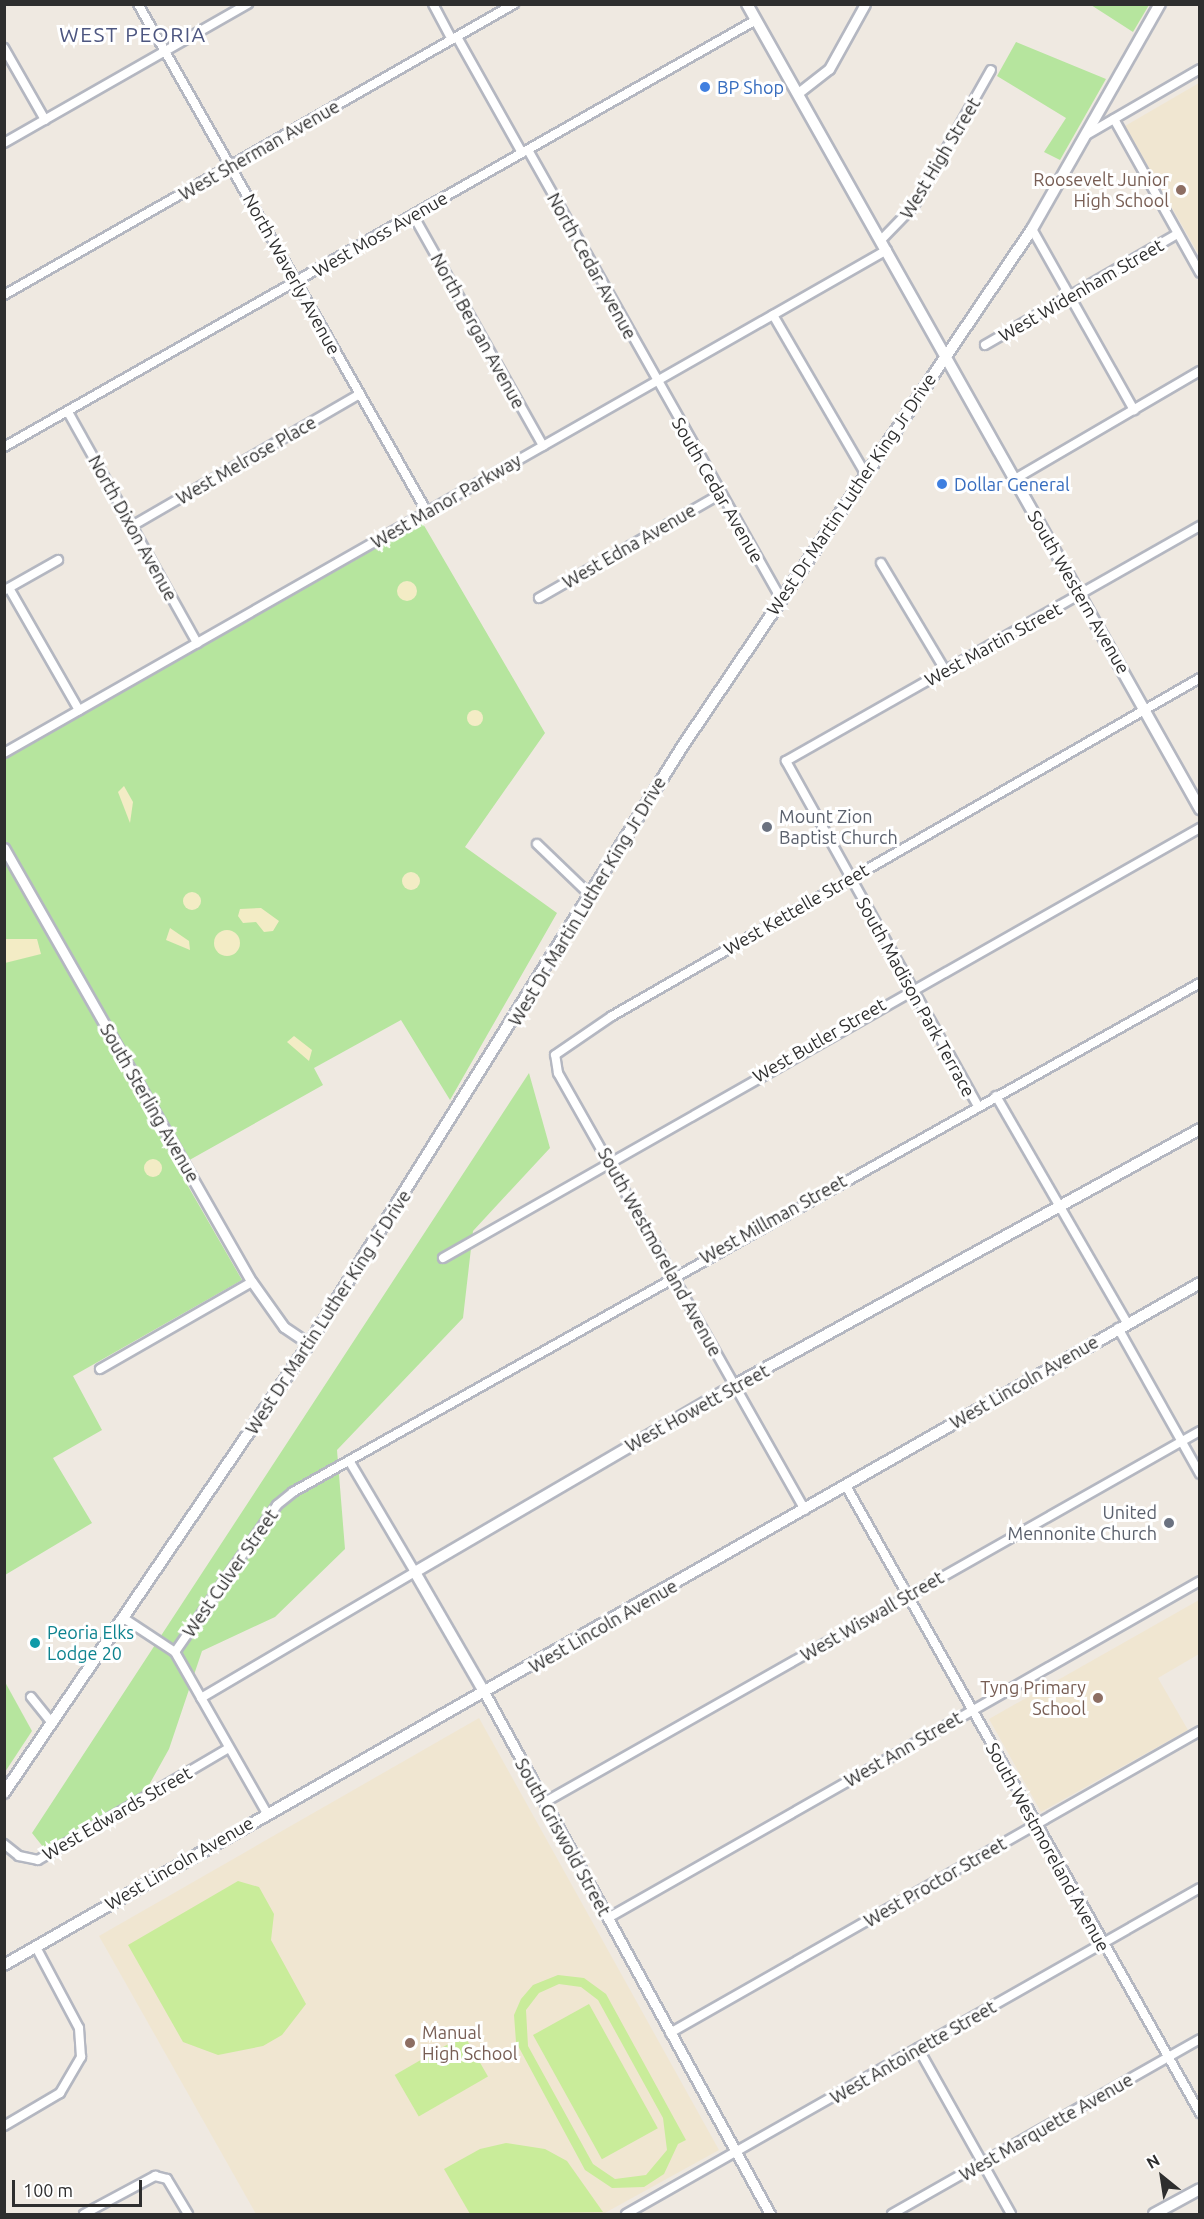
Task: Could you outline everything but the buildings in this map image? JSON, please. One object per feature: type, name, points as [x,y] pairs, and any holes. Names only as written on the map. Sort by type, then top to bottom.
[{"type":"main road","name":"South Western Avenue","points":[[747,4],[1200,808]]},
{"type":"main road","name":"West Dr Martin Luther King Jr Drive","points":[[4,1793],[125,1619],[309,1344],[589,894],[780,597],[1032,229],[1160,4]]},
{"type":"main road","name":"West Howett Street","points":[[415,1572],[735,1385],[1200,1130]]},
{"type":"main road","name":"West Lincoln Avenue","points":[[4,1965],[1200,1283]]},
{"type":"main road","name":"South Griswold Street","points":[[415,1572],[483,1690]]},
{"type":"main road","points":[[1154,2214],[1200,2189]]},
{"type":"street","name":"North Waverly Avenue","points":[[138,4],[427,512]]},
{"type":"street","points":[[4,143],[248,4]]},
{"type":"street","name":"North Cedar Avenue","points":[[433,4],[525,152],[656,382]]},
{"type":"street","name":"West Sherman Avenue","points":[[4,295],[514,4]]},
{"type":"street","points":[[798,93],[829,69],[865,4]]},
{"type":"street","name":"West Moss Avenue","points":[[4,447],[756,20]]},
{"type":"street","points":[[4,48],[45,120]]},
{"type":"street","points":[[1088,134],[1200,69]]},
{"type":"street","name":"West High Street","points":[[881,240],[914,206],[991,70]]},
{"type":"street","points":[[1114,119],[1200,273]]},
{"type":"street","name":"North Bergan Avenue","points":[[413,215],[543,446]]},
{"type":"street","points":[[1032,229],[1134,410]]},
{"type":"street","name":"West Widenham Street","points":[[985,345],[1177,234]]},
{"type":"street","name":"West Manor Parkway","points":[[4,753],[887,250]]},
{"type":"street","points":[[773,315],[865,473]]},
{"type":"street","points":[[1015,479],[1200,371]]},
{"type":"street","name":"South Cedar Avenue","points":[[656,382],[719,495],[780,597]]},
{"type":"street","name":"West Melrose Place","points":[[132,526],[360,394]]},
{"type":"street","name":"North Dixon Avenue","points":[[68,412],[197,643]]},
{"type":"street","name":"West Edna Avenue","points":[[539,598],[719,495]]},
{"type":"street","name":"West Martin Street","points":[[786,761],[945,670],[1081,596],[1200,526]]},
{"type":"street","points":[[58,560],[7,589],[78,710]]},
{"type":"street","points":[[881,563],[945,670]]},
{"type":"street","name":"West Kettelle Street","points":[[554,1057],[568,1041],[1200,678]]},
{"type":"street","name":"South Madison Park Terrace","points":[[786,761],[910,988],[978,1106]]},
{"type":"street","name":"West Butler Street","points":[[443,1258],[608,1160],[910,988],[1200,828]]},
{"type":"street","points":[[537,844],[589,894]]},
{"type":"street","name":"South Sterling Avenue","points":[[4,848],[252,1282],[284,1327],[309,1344]]},
{"type":"street","name":"West Millman Street","points":[[350,1462],[672,1275],[1200,983]]},
{"type":"street","name":"South Westmoreland Avenue","points":[[554,1057],[556,1070],[805,1510]]},
{"type":"street","name":"South Madison Park Terrace","points":[[996,1096],[1060,1206],[1180,1441],[1200,1474]]},
{"type":"street","points":[[100,1369],[252,1282]]},
{"type":"street","name":"West Wiswall Street","points":[[545,1802],[1200,1431]]},
{"type":"street","name":"South Griswold Street","points":[[350,1462],[415,1572]]},
{"type":"street","name":"West Culver Street","points":[[175,1652],[277,1505],[350,1462]]},
{"type":"street","name":"South Westmoreland Avenue","points":[[846,1486],[1200,2113]]},
{"type":"street","name":"West Howett Street","points":[[201,1698],[415,1572]]},
{"type":"street","name":"West Ann Street","points":[[608,1918],[1200,1581]]},
{"type":"street","points":[[125,1619],[175,1652],[267,1813]]},
{"type":"street","name":"South Griswold Street","points":[[483,1690],[770,2214]]},
{"type":"street","points":[[31,1697],[52,1723]]},
{"type":"street","name":"West Proctor Street","points":[[670,2033],[1200,1731]]},
{"type":"street","name":"West Edwards Street","points":[[4,1844],[19,1856],[38,1860],[229,1748]]},
{"type":"street","name":"West Antoinette Street","points":[[626,2214],[1200,1888]]},
{"type":"street","points":[[4,2126],[60,2093],[81,2057],[79,2028],[36,1947]]},
{"type":"street","name":"West Marquette Avenue","points":[[892,2214],[1200,2039]]},
{"type":"street","points":[[918,2048],[1011,2214]]},
{"type":"street","points":[[84,2214],[148,2177],[162,2176],[188,2214]]},
{"type":"shaded area","name":"Roosevelt Junior High School","points":[[1199,83],[1199,255],[1125,126]]},
{"type":"shaded area","name":"Tyng Primary School","points":[[1199,1600],[1199,1654],[1158,1678],[1188,1730],[1041,1812],[989,1719]]},
{"type":"shaded area","name":"Manual High School","points":[[479,1718],[719,2150],[603,2214],[256,2214],[99,1936]]},
{"type":"green space","points":[[1091,5],[1149,5],[1133,32]]},
{"type":"green space","points":[[1016,42],[1106,79],[1060,160],[1044,152],[1066,118],[997,76]]},
{"type":"green space","points":[[422,522],[545,733],[465,847],[557,913],[450,1100],[401,1020],[314,1068],[323,1085],[177,1167],[242,1280],[73,1376],[102,1430],[53,1458],[92,1523],[5,1575],[5,759]]},
{"type":"green space","points":[[529,1073],[550,1148],[473,1231],[463,1318],[337,1450],[345,1549],[275,1617],[202,1651],[169,1749],[134,1812],[51,1857],[32,1833]]},
{"type":"green space","points":[[5,1682],[32,1731],[4,1772]]},
{"type":"green space","points":[[238,1881],[259,1887],[274,1914],[271,1940],[306,2004],[282,2035],[263,2046],[218,2055],[183,2042],[128,1945]]},
{"type":"green space","points":[[558,1975],[584,1978],[606,1994],[686,2140],[678,2144],[664,2174],[644,2187],[612,2188],[585,2170],[516,2042],[514,2015],[521,1999],[533,1985]],"holes":[[[559,1984],[581,1987],[598,2000],[663,2118],[667,2150],[646,2175],[615,2179],[593,2164],[528,2046],[526,2010],[539,1993]]]},
{"type":"green space","points":[[589,2004],[658,2128],[602,2159],[533,2035]]},
{"type":"green space","points":[[464,2035],[488,2077],[419,2117],[395,2075]]},
{"type":"green space","points":[[506,2143],[545,2149],[567,2161],[603,2212],[470,2214],[444,2169],[480,2149]]},
{"type":"sand","points":[[407,581],[414,584],[417,591],[414,598],[407,601],[400,598],[397,591],[400,584]]},
{"type":"sand","points":[[475,710],[483,718],[475,726],[467,718]]},
{"type":"sand","points":[[124,786],[133,802],[130,823],[118,792]]},
{"type":"sand","points":[[407,872],[415,872],[420,877],[418,888],[407,890],[402,885],[402,877]]},
{"type":"sand","points":[[188,892],[196,892],[201,897],[199,908],[188,910],[183,905],[183,897]]},
{"type":"sand","points":[[261,908],[279,921],[273,931],[264,932],[256,922],[243,923],[238,916],[240,909]]},
{"type":"sand","points":[[170,928],[189,941],[190,950],[166,940]]},
{"type":"sand","points":[[227,930],[236,934],[240,943],[236,952],[227,956],[218,952],[214,943],[218,934]]},
{"type":"sand","points":[[4,939],[37,939],[41,954],[5,963]]},
{"type":"sand","points":[[294,1036],[312,1050],[309,1061],[287,1042]]},
{"type":"sand","points":[[153,1159],[159,1162],[162,1168],[159,1174],[153,1177],[147,1174],[144,1168],[147,1162]]},
{"type":"place","name":"BP Shop","points":[[705,87]]},
{"type":"place","name":"Roosevelt Junior High School","points":[[1181,190]]},
{"type":"place","name":"Dollar General","points":[[942,484]]},
{"type":"place","name":"Mount Zion Baptist Church","points":[[767,827]]},
{"type":"place","name":"United Mennonite Church","points":[[1169,1523]]},
{"type":"place","name":"Peoria Elks Lodge 20","points":[[35,1643]]},
{"type":"place","name":"Tyng Primary School","points":[[1098,1698]]},
{"type":"place","name":"Manual High School","points":[[410,2043]]},
{"type":"district","name":"WEST PEORIA","points":[[133,34]]}]
